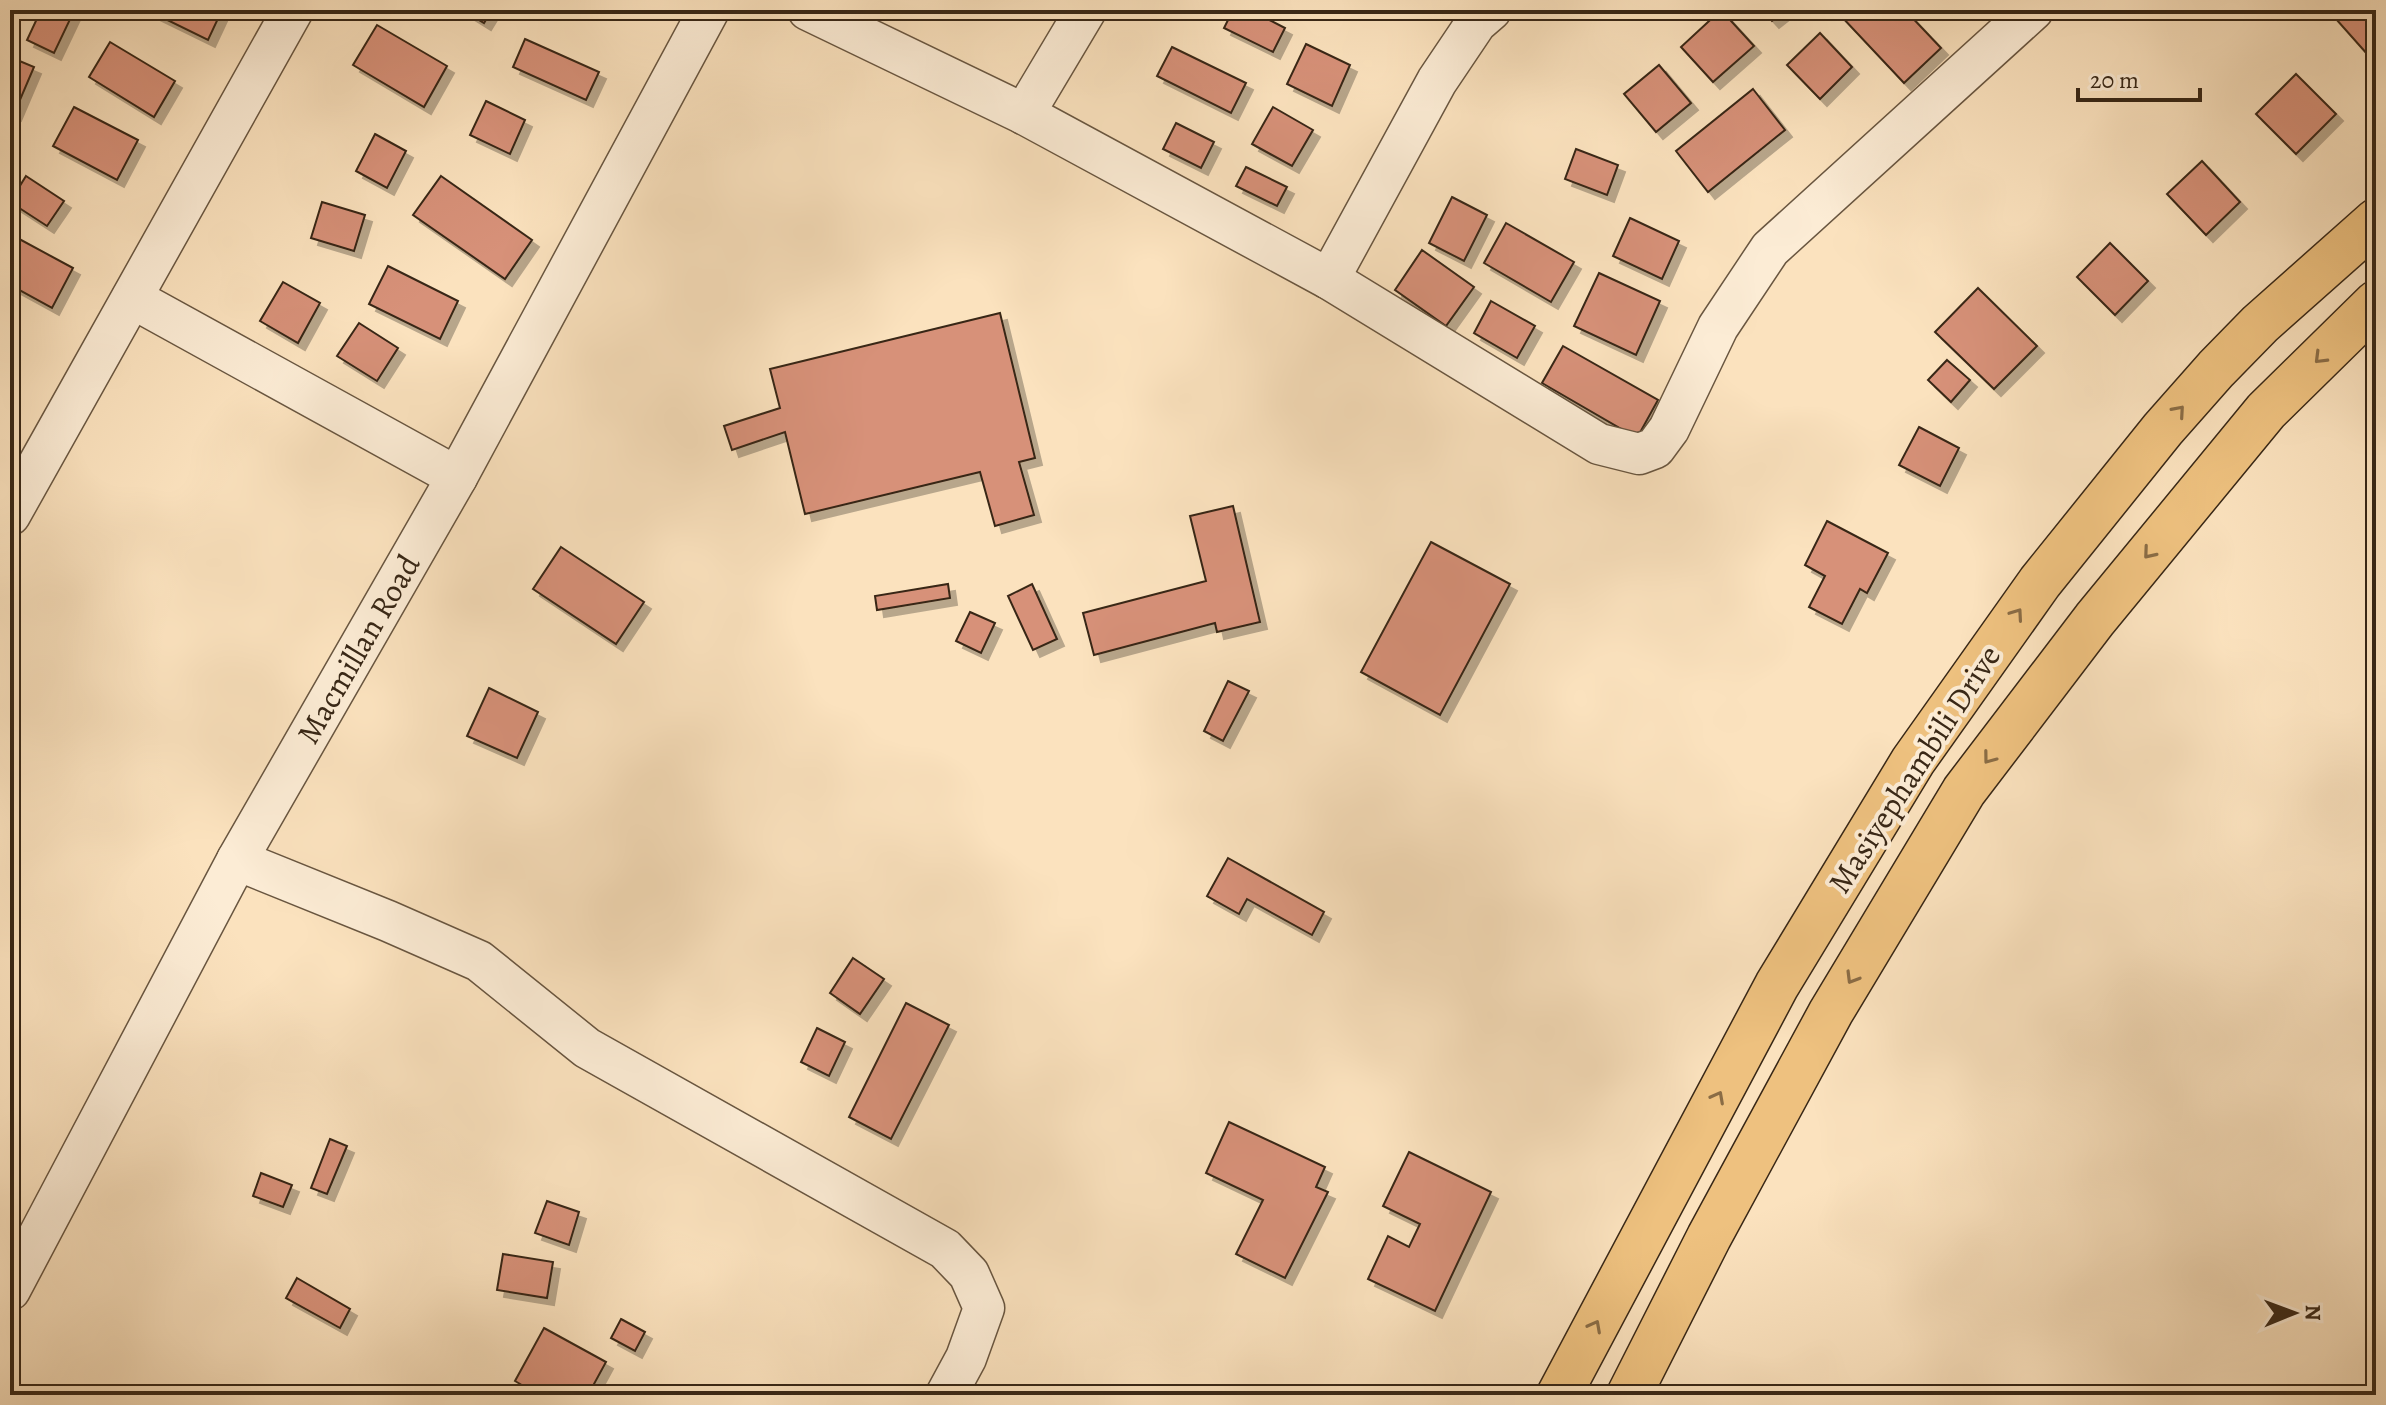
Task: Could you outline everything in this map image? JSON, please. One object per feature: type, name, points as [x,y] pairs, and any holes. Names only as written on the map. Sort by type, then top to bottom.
[{"type":"main road","name":"Masiyephambili Drive","points":[[1559,1395],[1777,985],[1913,761],[2040,582],[2163,429],[2260,324],[2376,221]]},
{"type":"main road","name":"Masiyephambili Drive","points":[[1629,1395],[1709,1237],[1831,1012],[1964,791],[2095,619],[2266,411],[2376,303]]},
{"type":"street","points":[[10,515],[293,10]]},
{"type":"street","name":"Macmillan Road","points":[[10,1290],[237,860],[457,477],[709,10]]},
{"type":"street","points":[[808,10],[1024,114],[1329,279],[1599,444],[1639,454],[1655,448],[1669,429],[1718,327],[1770,249],[2033,10]]},
{"type":"street","points":[[1024,114],[1086,10]]},
{"type":"street","points":[[1329,279],[1437,81],[1476,23],[1491,10]]},
{"type":"street","points":[[132,298],[457,477]]},
{"type":"street","points":[[237,860],[479,961],[587,1048],[945,1249],[969,1274],[984,1308],[966,1358],[946,1395]]},
{"type":"building","points":[[41,10],[74,11],[54,53],[27,40]]},
{"type":"building","points":[[147,10],[222,10],[208,40]]},
{"type":"building","points":[[463,10],[492,10],[484,23]]},
{"type":"building","points":[[1233,10],[1250,10],[1285,28],[1273,52],[1224,28]]},
{"type":"building","points":[[1721,10],[1754,46],[1713,82],[1681,47]]},
{"type":"building","points":[[1762,10],[1786,10],[1772,21]]},
{"type":"building","points":[[1845,10],[1905,10],[1941,48],[1904,83],[1840,15]]},
{"type":"building","points":[[2328,10],[2376,10],[2376,64]]},
{"type":"building","points":[[377,25],[447,66],[424,107],[353,65]]},
{"type":"building","points":[[1820,33],[1852,67],[1820,99],[1787,65]]},
{"type":"building","points":[[525,39],[599,72],[586,100],[513,67]]},
{"type":"building","points":[[110,42],[175,81],[154,117],[89,77]]},
{"type":"building","points":[[1306,44],[1350,65],[1332,106],[1287,84]]},
{"type":"building","points":[[1172,47],[1246,83],[1231,113],[1157,76]]},
{"type":"building","points":[[10,57],[34,67],[14,114],[10,112]]},
{"type":"building","points":[[1659,65],[1691,103],[1656,132],[1624,94]]},
{"type":"building","points":[[2296,74],[2336,114],[2296,154],[2256,114]]},
{"type":"building","points":[[1753,89],[1785,130],[1708,192],[1676,151]]},
{"type":"building","points":[[486,101],[525,120],[510,154],[470,135]]},
{"type":"building","points":[[74,107],[138,140],[117,180],[53,146]]},
{"type":"building","points":[[1273,107],[1313,130],[1292,166],[1252,144]]},
{"type":"building","points":[[1176,123],[1214,142],[1201,168],[1163,149]]},
{"type":"building","points":[[375,134],[406,151],[387,188],[356,171]]},
{"type":"building","points":[[1576,149],[1618,165],[1607,195],[1565,179]]},
{"type":"building","points":[[2202,161],[2240,202],[2206,235],[2167,194]]},
{"type":"building","points":[[1246,167],[1287,187],[1277,206],[1236,186]]},
{"type":"building","points":[[26,176],[64,201],[47,226],[10,202]]},
{"type":"building","points":[[441,176],[532,240],[505,279],[413,215]]},
{"type":"building","points":[[1452,197],[1487,215],[1464,261],[1429,243]]},
{"type":"building","points":[[322,202],[365,215],[354,251],[311,238]]},
{"type":"building","points":[[1630,218],[1679,241],[1662,279],[1613,256]]},
{"type":"building","points":[[1506,223],[1574,262],[1551,302],[1484,263]]},
{"type":"building","points":[[10,234],[73,268],[52,308],[10,285]]},
{"type":"building","points":[[2110,243],[2148,281],[2115,315],[2077,277]]},
{"type":"building","points":[[1422,250],[1474,287],[1446,326],[1395,290]]},
{"type":"building","points":[[388,266],[458,301],[440,339],[369,304]]},
{"type":"building","points":[[1599,273],[1660,301],[1636,355],[1574,326]]},
{"type":"building","points":[[283,282],[320,303],[298,343],[260,321]]},
{"type":"building","points":[[1978,288],[2037,346],[1994,389],[1935,332]]},
{"type":"building","points":[[1491,301],[1535,326],[1517,358],[1474,333]]},
{"type":"building","points":[[1000,313],[1035,458],[1019,462],[1034,515],[995,526],[980,472],[805,514],[785,432],[732,450],[724,426],[780,408],[770,369]]},
{"type":"building","points":[[359,323],[398,348],[377,381],[337,356]]},
{"type":"building","points":[[1563,346],[1658,400],[1637,438],[1542,383]]},
{"type":"building","points":[[1947,360],[1970,380],[1951,402],[1928,380]]},
{"type":"building","points":[[1919,427],[1959,448],[1940,486],[1899,465]]},
{"type":"building","points":[[1233,506],[1260,622],[1217,632],[1215,623],[1094,655],[1083,613],[1206,581],[1190,516]]},
{"type":"building","points":[[1827,521],[1888,553],[1867,593],[1860,589],[1842,624],[1809,607],[1825,576],[1805,565]]},
{"type":"building","points":[[1431,542],[1510,584],[1440,715],[1361,672]]},
{"type":"building","points":[[561,547],[644,602],[616,644],[533,589]]},
{"type":"building","points":[[948,584],[950,598],[877,610],[875,596]]},
{"type":"building","points":[[1032,584],[1057,639],[1033,650],[1008,596]]},
{"type":"building","points":[[970,612],[995,623],[981,653],[956,641]]},
{"type":"building","points":[[1228,681],[1249,691],[1223,741],[1204,731]]},
{"type":"building","points":[[489,688],[538,712],[517,758],[467,736]]},
{"type":"building","points":[[1228,858],[1324,912],[1312,935],[1247,899],[1239,914],[1207,896]]},
{"type":"building","points":[[853,958],[884,979],[860,1014],[830,993]]},
{"type":"building","points":[[906,1003],[949,1025],[891,1139],[849,1117]]},
{"type":"building","points":[[817,1028],[845,1042],[829,1076],[801,1062]]},
{"type":"building","points":[[1229,1122],[1325,1167],[1316,1187],[1328,1192],[1285,1278],[1236,1254],[1263,1200],[1206,1173]]},
{"type":"building","points":[[330,1139],[347,1146],[327,1194],[311,1188]]},
{"type":"building","points":[[1409,1152],[1491,1192],[1435,1311],[1368,1279],[1388,1236],[1409,1247],[1420,1224],[1383,1206]]},
{"type":"building","points":[[261,1173],[292,1185],[283,1207],[253,1196]]},
{"type":"building","points":[[547,1201],[579,1212],[569,1245],[535,1233]]},
{"type":"building","points":[[503,1254],[553,1262],[547,1298],[497,1290]]},
{"type":"building","points":[[297,1278],[350,1309],[340,1328],[286,1298]]},
{"type":"building","points":[[621,1319],[645,1332],[635,1351],[611,1338]]},
{"type":"building","points":[[544,1328],[606,1362],[588,1395],[539,1395],[515,1381]]}]
